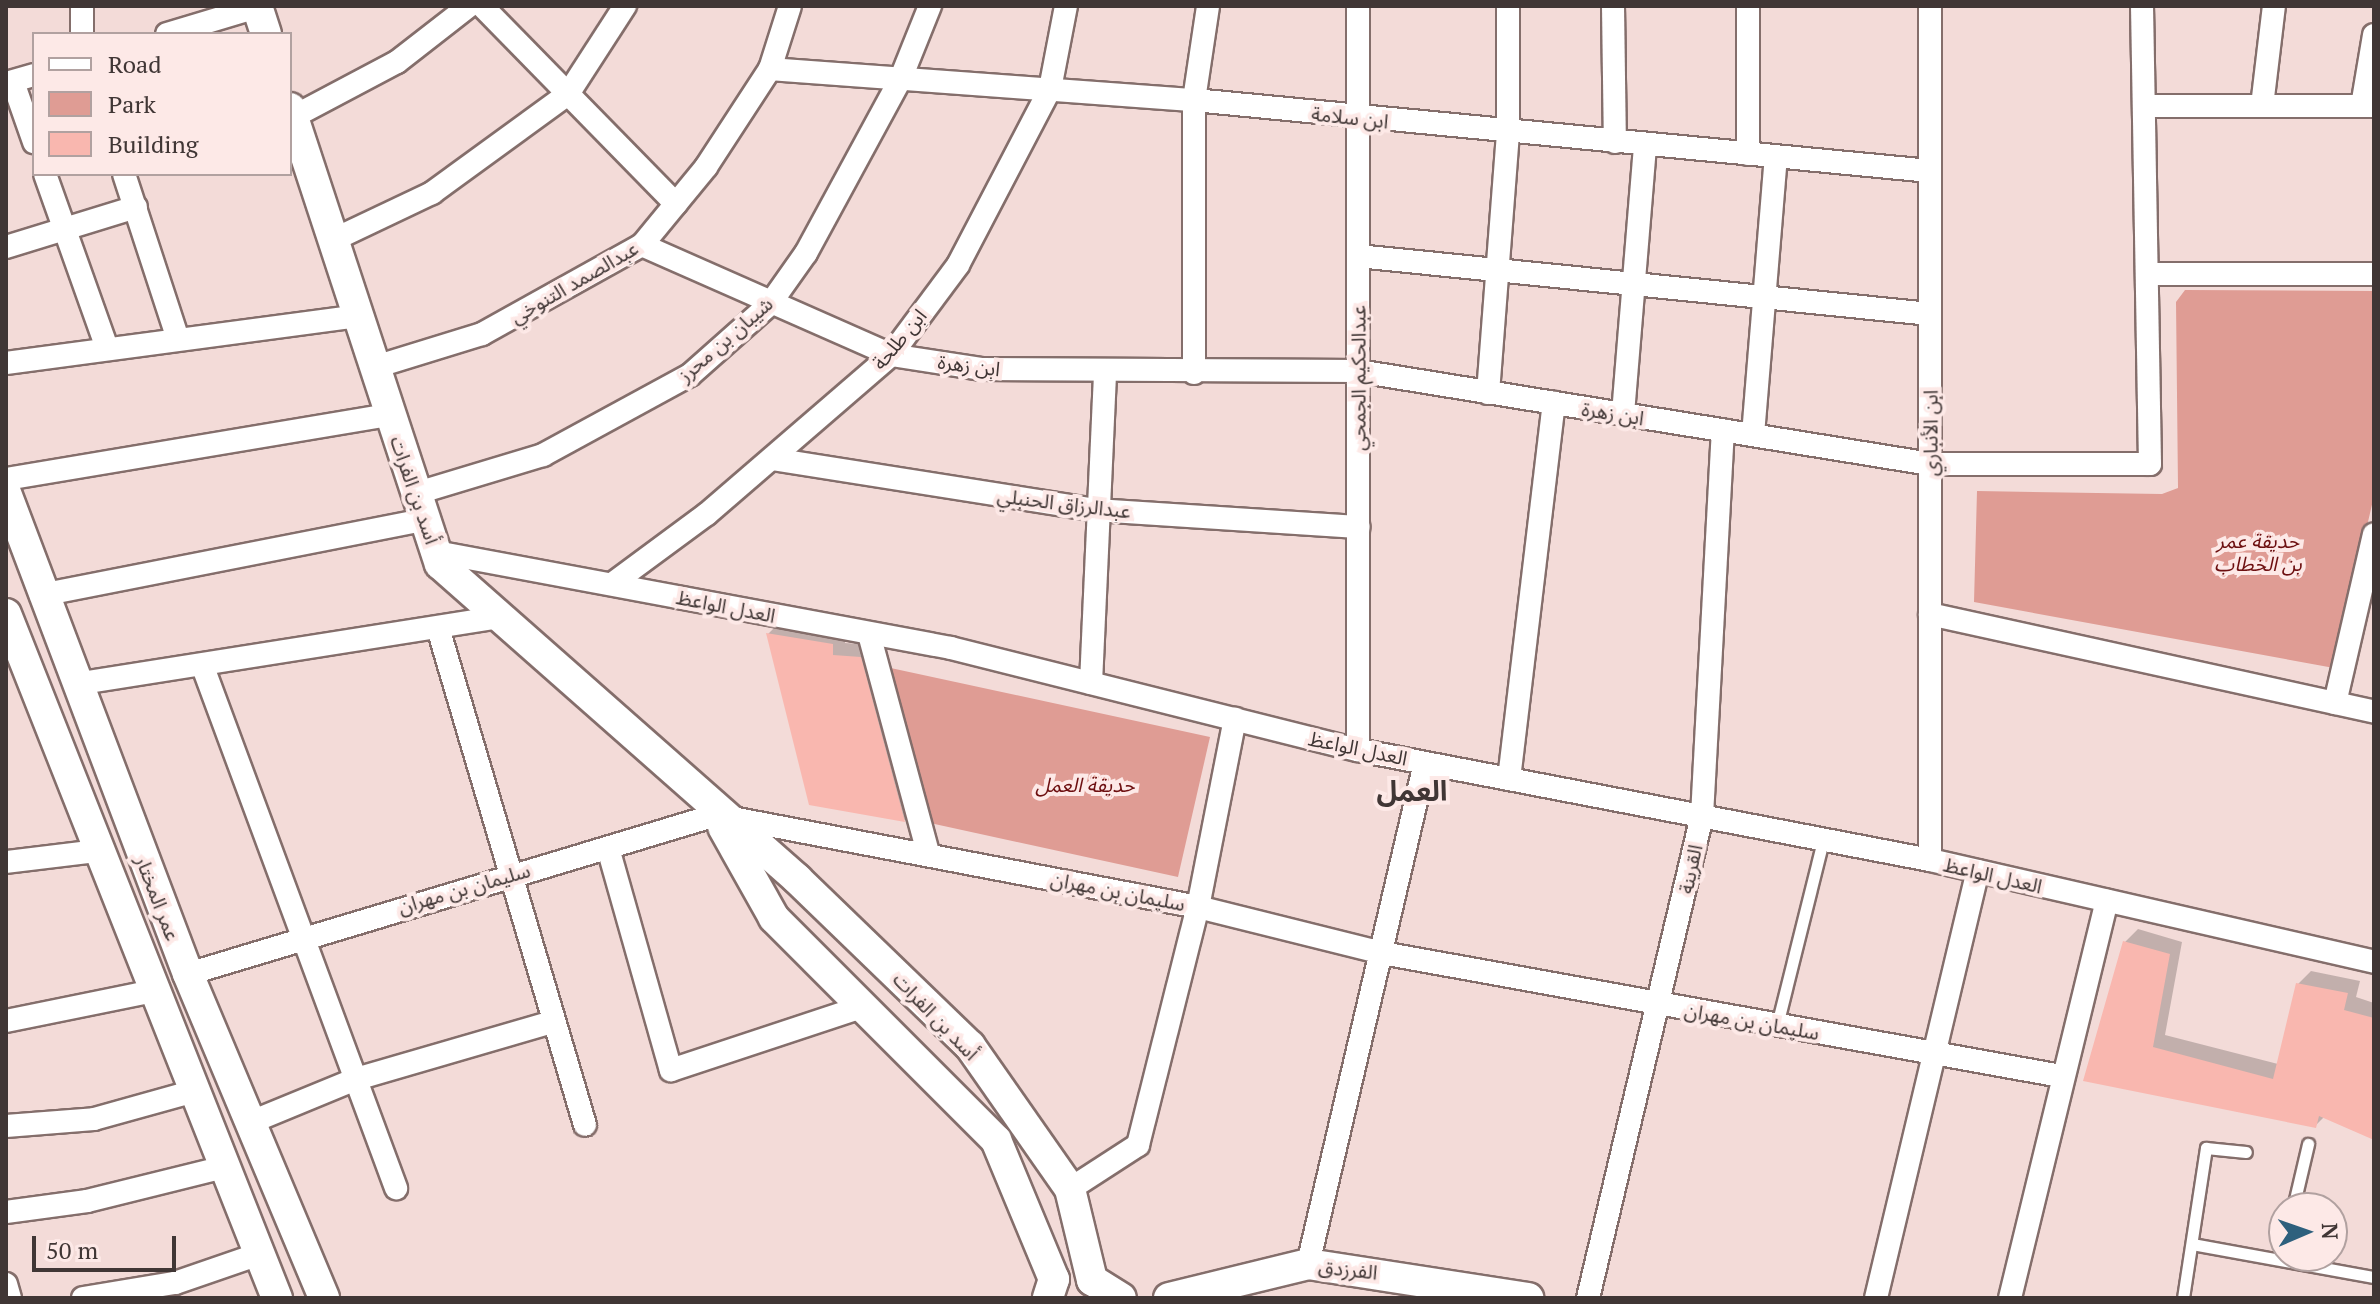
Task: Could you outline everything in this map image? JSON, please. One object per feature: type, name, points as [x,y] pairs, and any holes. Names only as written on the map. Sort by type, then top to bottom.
[{"type":"street","points":[[82,6],[82,32]]},
{"type":"street","points":[[292,112],[397,62],[469,6]]},
{"type":"street","points":[[482,6],[676,204]]},
{"type":"street","points":[[333,240],[432,193],[568,94],[625,6]]},
{"type":"street","name":"عبدالصمد التنوخي","points":[[375,367],[482,334],[642,245],[676,204],[770,69],[790,6]]},
{"type":"street","name":"شيبان بن محرز","points":[[41,595],[420,506],[543,455],[690,375],[770,304],[901,78],[930,6]]},
{"type":"street","name":"ابن طلحة","points":[[612,584],[773,459],[891,355],[958,265],[1050,89],[1066,6]]},
{"type":"street","points":[[1194,373],[1194,100],[1208,6]]},
{"type":"street","name":"عبدالحكيم الجمحي","points":[[1358,6],[1358,750]]},
{"type":"street","points":[[1488,393],[1508,132],[1508,6]]},
{"type":"street","points":[[1613,6],[1615,142]]},
{"type":"street","points":[[1748,6],[1748,154]]},
{"type":"street","name":"ابن الأنباري","points":[[1930,6],[1930,860]]},
{"type":"street","name":"ابن زهرة","points":[[642,245],[891,355],[981,369],[1105,373],[1358,371],[1930,464],[2150,464],[2142,6]]},
{"type":"street","points":[[2262,106],[2274,6]]},
{"type":"street","points":[[177,32],[260,16]]},
{"type":"street","points":[[2144,106],[2368,106],[2374,35]]},
{"type":"street","name":"ابن سلامة","points":[[770,69],[1194,100],[1358,119],[1930,171]]},
{"type":"street","points":[[18,80],[32,134]]},
{"type":"street","name":"أسد بن الفرات","points":[[292,115],[440,564],[716,815],[797,879],[970,1046],[1070,1189],[1092,1280],[1121,1298]]},
{"type":"street","points":[[1623,414],[1645,145]]},
{"type":"street","points":[[1753,435],[1776,157]]},
{"type":"street","points":[[46,176],[107,348]]},
{"type":"street","points":[[125,176],[177,336]]},
{"type":"street","points":[[6,247],[136,207]]},
{"type":"street","points":[[1358,256],[1497,273],[1634,281],[1930,314]]},
{"type":"street","points":[[2147,274],[2374,274]]},
{"type":"street","points":[[6,363],[177,336],[358,316]]},
{"type":"street","points":[[1091,683],[1095,510],[1105,373]]},
{"type":"street","points":[[1509,779],[1554,403]]},
{"type":"street","points":[[6,479],[389,415]]},
{"type":"street","name":"القرينة","points":[[1588,1298],[1660,1005],[1702,816],[1723,431]]},
{"type":"street","name":"عبدالرزاق الحنبلي","points":[[773,459],[1095,510],[1358,527]]},
{"type":"street","name":"عمر المختار","points":[[6,493],[41,595],[188,974],[324,1298]]},
{"type":"street","points":[[2335,703],[2374,534]]},
{"type":"street","name":"العدل الواعظ","points":[[436,552],[869,634],[1091,683],[1358,750],[1930,860],[2374,962]]},
{"type":"street","points":[[1930,614],[2374,712]]},
{"type":"street","points":[[76,684],[203,667],[501,617]]},
{"type":"street","name":"عمر المختار","points":[[7,618],[277,1298]]},
{"type":"street","points":[[438,628],[507,875],[585,1125]]},
{"type":"street","points":[[869,634],[928,852]]},
{"type":"street","points":[[203,667],[396,1188]]},
{"type":"street","points":[[1070,1189],[1138,1145],[1198,907],[1235,719]]},
{"type":"street","points":[[1308,1264],[1425,763]]},
{"type":"street","name":"أسد بن الفرات","points":[[716,815],[774,918],[996,1140],[1054,1279],[1048,1298]]},
{"type":"street","name":"سليمان بن مهران","points":[[188,974],[302,935],[716,815],[928,852],[1198,907],[1382,953],[2061,1076]]},
{"type":"street","points":[[608,848],[671,1070],[865,1006]]},
{"type":"street","points":[[6,862],[97,851]]},
{"type":"street","points":[[1876,1298],[1978,871]]},
{"type":"street","points":[[2010,1298],[2061,1076],[2107,901]]},
{"type":"street","points":[[6,1021],[154,991]]},
{"type":"street","points":[[249,1123],[356,1079],[552,1022]]},
{"type":"street","points":[[6,1126],[94,1119],[194,1091]]},
{"type":"street","points":[[6,1212],[87,1201],[224,1167]]},
{"type":"street","points":[[83,1298],[175,1283],[259,1254]]},
{"type":"street","name":"الفرزدق","points":[[1169,1298],[1308,1264],[1528,1298]]},
{"type":"street","points":[[6,1284],[10,1298]]},
{"type":"lane","points":[[1777,1026],[1823,840]]},
{"type":"lane","points":[[2297,1192],[2308,1144]]},
{"type":"lane","points":[[2183,1298],[2206,1148],[2246,1152]]},
{"type":"lane","points":[[2192,1244],[2268,1252]]},
{"type":"lane","points":[[2348,1270],[2374,1277]]},
{"type":"green space","name":"حديقة عمر بن الخطاب","points":[[2185,290],[2374,291],[2374,496],[2334,668],[1974,602],[1977,491],[2162,494],[2178,488],[2176,302]]},
{"type":"green space","name":"حديقة العمل","points":[[886,667],[1210,737],[1178,877],[930,823]]},
{"type":"building","points":[[766,633],[833,644],[833,655],[861,657],[905,822],[809,805]]},
{"type":"building","points":[[2123,941],[2170,954],[2153,1047],[2273,1079],[2296,983],[2348,993],[2344,1010],[2374,1018],[2374,1140],[2319,1116],[2316,1128],[2083,1081]]},
{"type":"district","name":"العمل","points":[[1412,791]]}]
